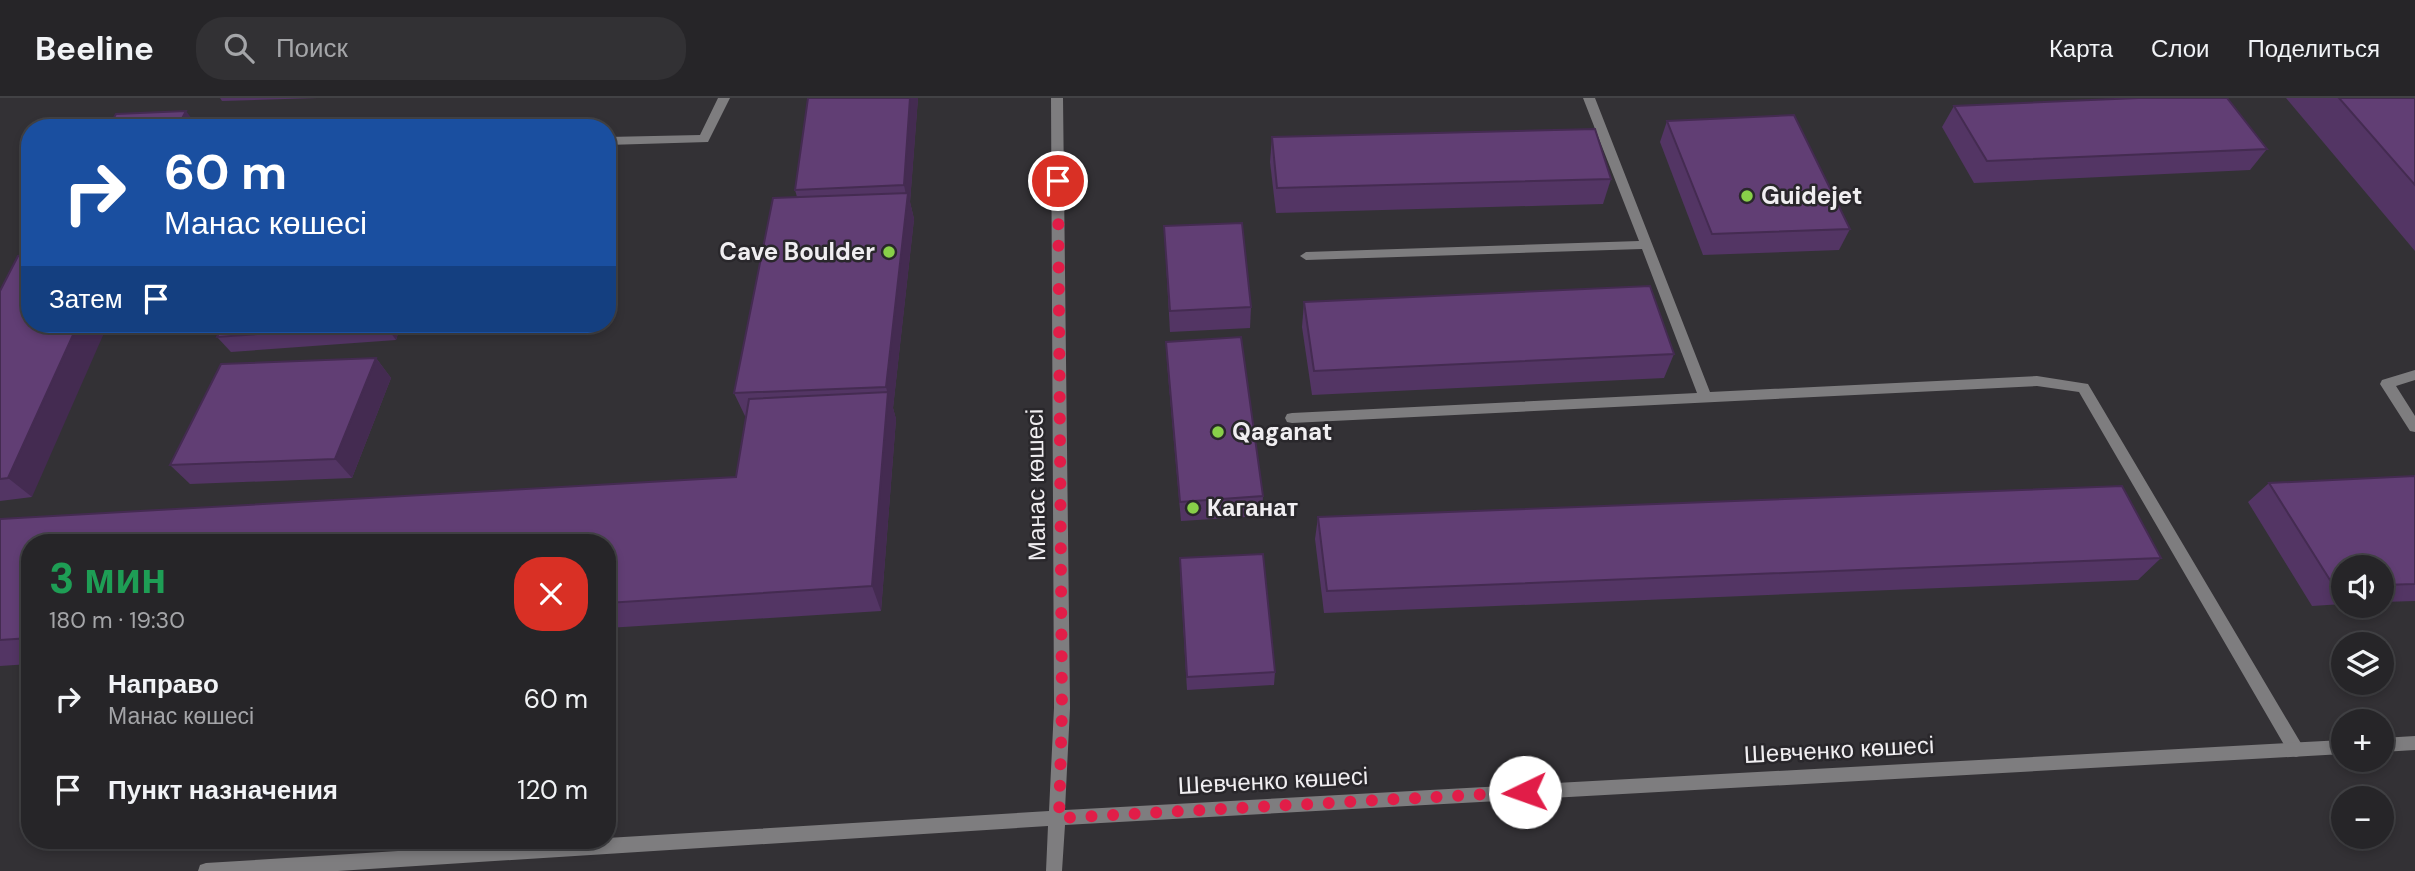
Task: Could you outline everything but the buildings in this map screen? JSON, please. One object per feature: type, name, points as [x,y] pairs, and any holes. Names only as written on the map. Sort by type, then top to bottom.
[{"type":"street","points":[[616,141],[704,139],[724,98]]},
{"type":"street","name":"Манас көшесі","points":[[1054,871],[1059,818],[1062,708],[1057,98]]},
{"type":"street","points":[[1590,98],[1706,398]]},
{"type":"street","points":[[1306,256],[1647,245]]},
{"type":"street","points":[[2415,375],[2388,384],[2415,427]]},
{"type":"street","points":[[1292,418],[2037,381],[2084,388],[2296,750]]},
{"type":"street","points":[[2394,744],[2415,743]]},
{"type":"street","name":"Шевченко көшесі","points":[[616,846],[1059,818],[2331,748]]},
{"type":"street","name":"Шевченко көшесі","points":[[206,871],[560,849]]},
{"type":"place","name":"Guidejet","points":[[1747,196]]},
{"type":"place","name":"Cave Boulder","points":[[889,252]]},
{"type":"place","name":"Qaganat","points":[[1218,432]]},
{"type":"place","name":"Каганат","points":[[1193,508]]},
{"type":"route","points":[[1058,181],[1062,708],[1059,818],[1525,792]]}]
